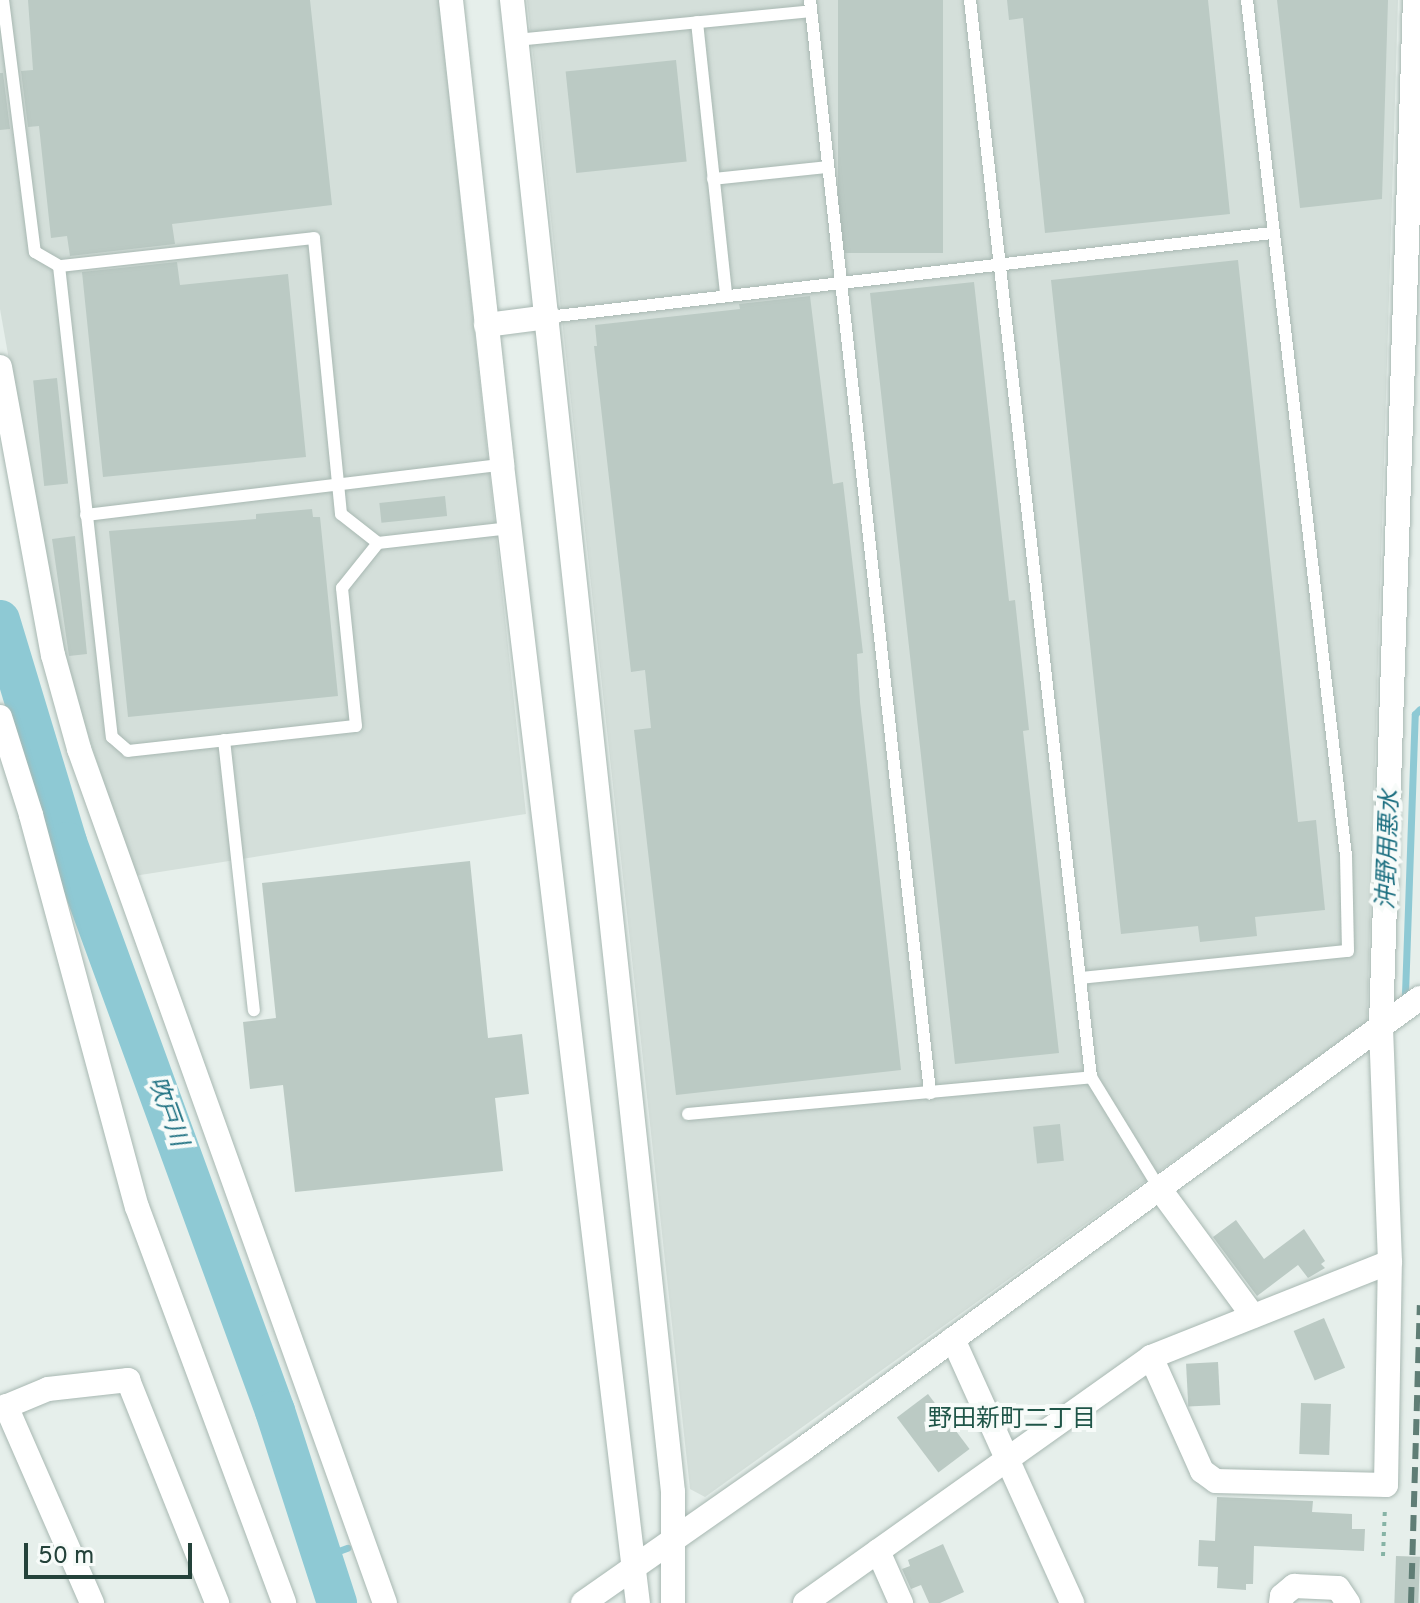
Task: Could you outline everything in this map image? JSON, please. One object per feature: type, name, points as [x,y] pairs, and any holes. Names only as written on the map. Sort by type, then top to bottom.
[{"type":"street","points":[[451,0],[502,465],[638,1603]]},
{"type":"street","points":[[512,0],[671,1477],[675,1540],[673,1603]]},
{"type":"street","points":[[1151,1357],[1202,1471],[1216,1481],[1386,1485],[1390,1262],[1381,1024],[1415,0]]},
{"type":"street","points":[[486,325],[548,317]]},
{"type":"street","points":[[0,367],[53,655],[79,749],[385,1603]]},
{"type":"street","points":[[0,717],[31,815],[137,1207],[284,1603]]},
{"type":"street","points":[[583,1603],[675,1540],[1420,998]]},
{"type":"street","points":[[1159,1188],[1253,1316]]},
{"type":"street","points":[[805,1603],[1151,1357],[1390,1262]]},
{"type":"street","points":[[953,1339],[1072,1603]]},
{"type":"street","points":[[92,1603],[3,1408],[48,1389],[128,1380],[217,1603]]},
{"type":"street","points":[[878,1551],[901,1603]]},
{"type":"street","points":[[1281,1603],[1282,1596],[1294,1586],[1338,1588],[1348,1603]]},
{"type":"lane","points":[[3,0],[35,252],[59,266],[314,238],[341,514],[378,543],[510,528]]},
{"type":"lane","points":[[970,0],[1091,1077],[1159,1188]]},
{"type":"lane","points":[[1080,978],[1348,951],[1346,856],[1247,0]]},
{"type":"lane","points":[[517,40],[697,22],[810,5],[838,282],[930,1093]]},
{"type":"lane","points":[[697,22],[726,294]]},
{"type":"lane","points":[[713,179],[827,167]]},
{"type":"lane","points":[[548,317],[1272,233]]},
{"type":"lane","points":[[59,266],[112,737],[128,751],[356,726],[342,588],[378,543]]},
{"type":"lane","points":[[86,515],[502,465]]},
{"type":"lane","points":[[224,740],[254,1010]]},
{"type":"lane","points":[[688,1114],[1091,1077]]},
{"type":"path","points":[[1383,1556],[1386,1485]]},
{"type":"shaded area","points":[[0,0],[439,0],[526,814],[134,876],[60,648],[0,309]]},
{"type":"shaded area","points":[[527,0],[1398,0],[1367,1022],[705,1497],[690,1489]]},
{"type":"building","points":[[28,0],[310,0],[332,205],[172,224],[175,244],[70,256],[67,236],[51,238],[39,126],[28,127],[21,71],[33,70]]},
{"type":"building","points":[[838,0],[943,0],[943,253],[838,253]]},
{"type":"building","points":[[1007,0],[1208,0],[1230,214],[1045,233],[1023,18],[1009,20]]},
{"type":"building","points":[[1277,0],[1388,0],[1382,199],[1300,208]]},
{"type":"building","points":[[676,60],[687,161],[576,173],[566,72]]},
{"type":"building","points":[[0,73],[3,73],[10,129],[0,130]]},
{"type":"building","points":[[1238,260],[1298,822],[1316,820],[1325,910],[1255,917],[1257,936],[1200,942],[1198,926],[1121,934],[1051,280]]},
{"type":"building","points":[[177,262],[180,285],[288,274],[306,457],[103,477],[82,272]]},
{"type":"building","points":[[974,282],[1009,601],[1015,600],[1029,730],[1023,731],[1059,1053],[955,1064],[870,293]]},
{"type":"building","points":[[810,296],[833,484],[843,482],[863,653],[857,654],[860,702],[901,1070],[676,1095],[634,730],[651,728],[645,670],[631,672],[594,346],[597,346],[595,325],[740,309],[739,304]]},
{"type":"building","points":[[57,378],[68,483],[44,486],[33,381]]},
{"type":"building","points":[[445,496],[447,516],[381,523],[379,503]]},
{"type":"building","points":[[312,509],[313,517],[320,517],[338,696],[128,717],[109,531],[256,519],[256,514]]},
{"type":"building","points":[[75,536],[87,654],[69,656],[52,539]]},
{"type":"building","points":[[470,861],[488,1038],[522,1034],[529,1094],[495,1098],[503,1171],[295,1192],[283,1085],[250,1089],[243,1022],[276,1018],[262,883]]},
{"type":"building","points":[[1060,1124],[1064,1161],[1037,1164],[1033,1127]]},
{"type":"building","points":[[1236,1220],[1264,1259],[1304,1229],[1325,1261],[1321,1264],[1325,1268],[1308,1278],[1298,1265],[1257,1296],[1213,1237]]},
{"type":"building","points":[[1324,1318],[1345,1368],[1315,1381],[1294,1331]]},
{"type":"building","points":[[1218,1362],[1220,1405],[1188,1407],[1186,1364]]},
{"type":"building","points":[[928,1394],[970,1449],[938,1473],[897,1417]]},
{"type":"building","points":[[1301,1403],[1331,1404],[1329,1455],[1299,1454]]},
{"type":"building","points":[[1217,1497],[1313,1501],[1312,1512],[1352,1514],[1352,1529],[1365,1529],[1364,1551],[1254,1546],[1253,1584],[1246,1584],[1246,1590],[1217,1588],[1218,1567],[1198,1566],[1199,1540],[1215,1541]]},
{"type":"building","points":[[943,1544],[964,1592],[940,1603],[929,1603],[921,1585],[911,1589],[902,1569],[910,1566],[908,1560]]},
{"type":"building","points":[[1396,1556],[1420,1557],[1418,1603],[1394,1603]]},
{"type":"waterway","name":"吹戸川","points":[[0,620],[67,842],[275,1411],[337,1603]]},
{"type":"waterway","name":"沖野用悪水","points":[[1405,994],[1415,714],[1420,709]]},
{"type":"waterway","name":"沖野用悪水","points":[[322,1557],[347,1548]]},
{"type":"railway","points":[[1411,1603],[1420,1305]]},
{"type":"district","name":"野田新町二丁目","points":[[1012,1421]]}]
